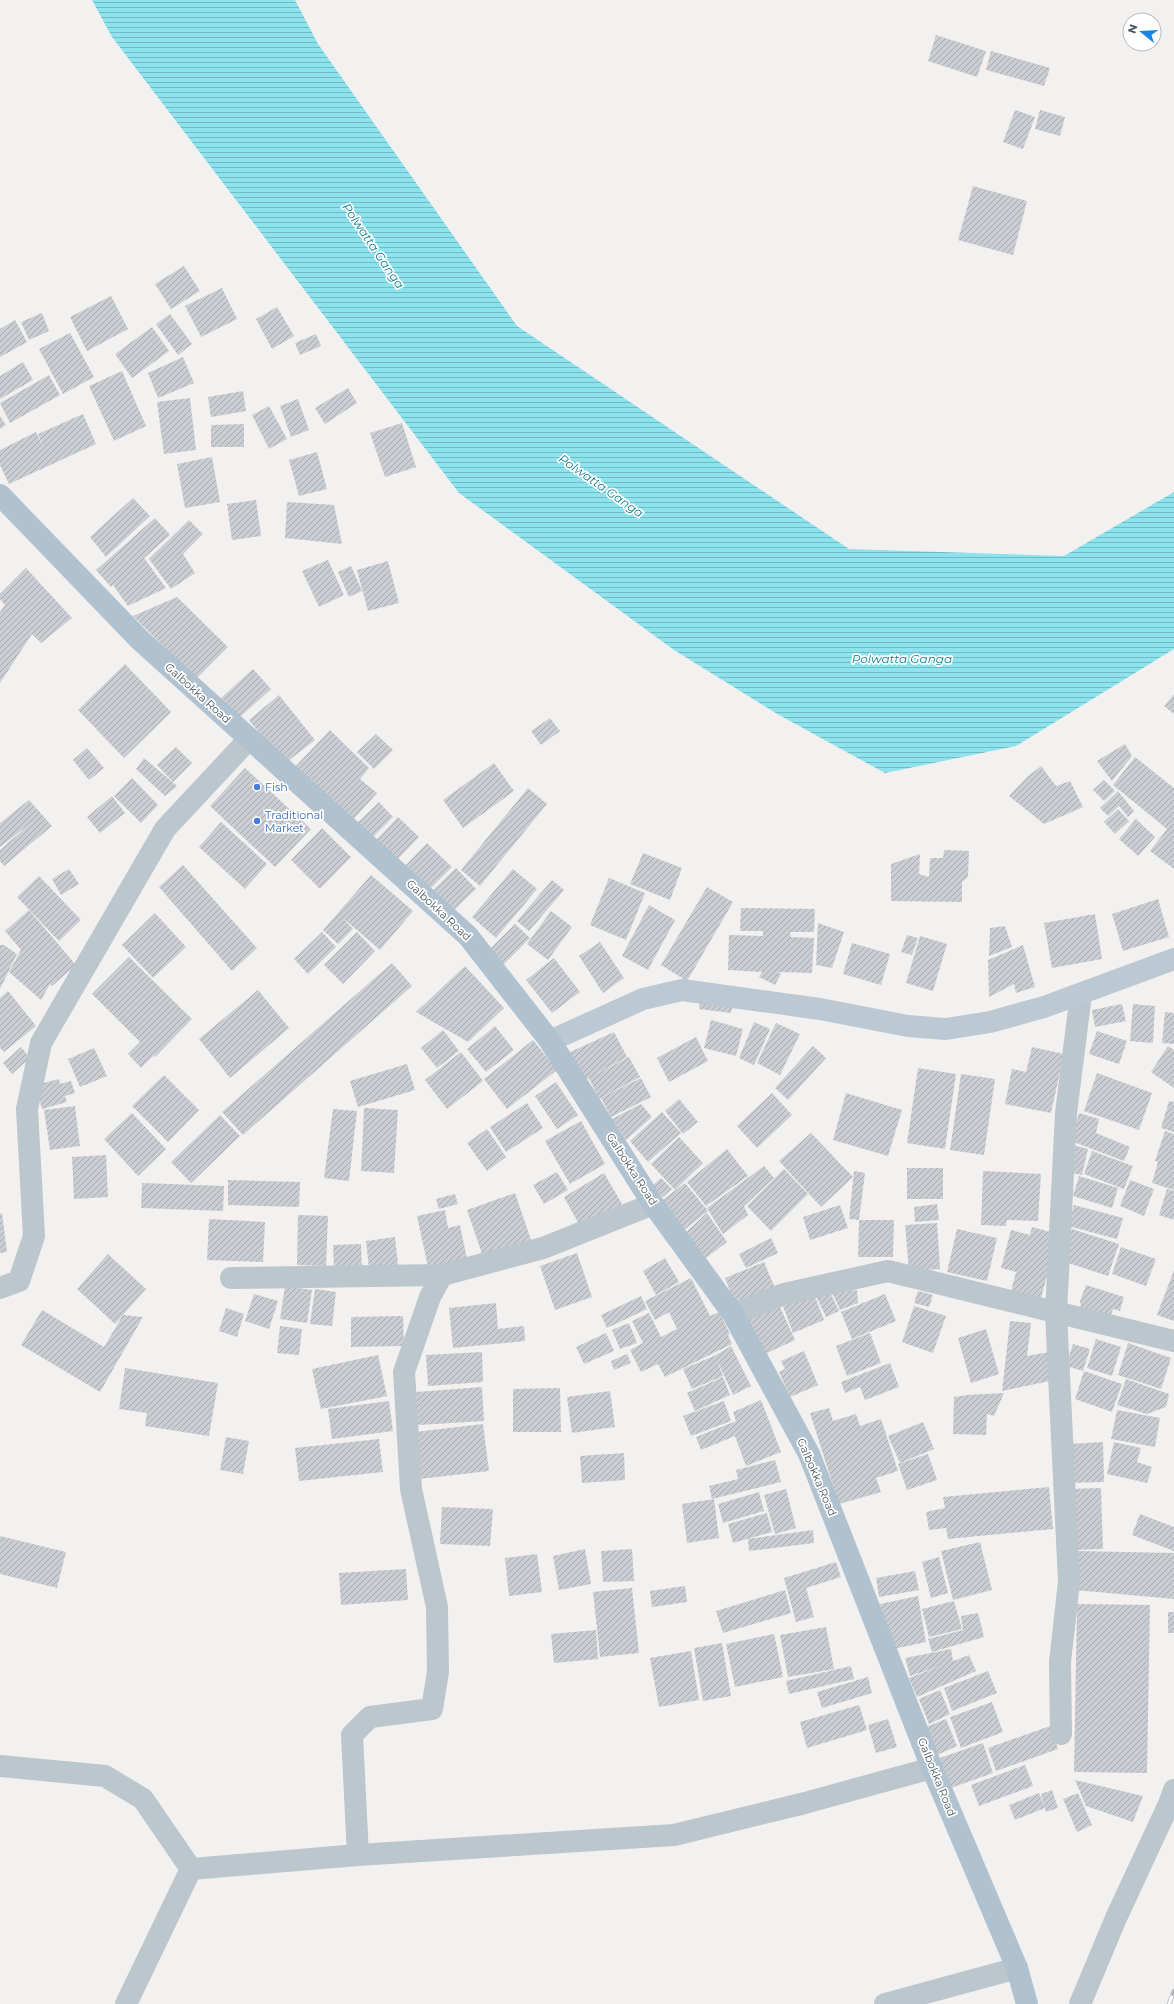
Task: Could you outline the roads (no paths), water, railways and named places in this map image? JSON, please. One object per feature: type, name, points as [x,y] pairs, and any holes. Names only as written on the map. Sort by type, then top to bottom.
[{"type":"main road","name":"Galbokka Road","points":[[0,495],[140,640],[468,936],[550,1041],[653,1204],[733,1314],[809,1454],[932,1768],[1017,1968],[1028,2004]]},
{"type":"main road","points":[[550,1041],[643,999],[682,990],[820,1009],[908,1026],[946,1029],[990,1022],[1081,994],[1174,959]]},
{"type":"street","points":[[0,1288],[19,1281],[34,1236],[27,1109],[41,1043],[165,829],[249,739]]},
{"type":"street","points":[[1061,1734],[1060,1662],[1069,1582],[1056,1313],[1066,1113],[1081,994]]},
{"type":"street","points":[[231,1278],[442,1275],[543,1248],[653,1204]]},
{"type":"street","points":[[733,1314],[784,1294],[888,1271],[1174,1341]]},
{"type":"street","points":[[358,1854],[352,1735],[370,1717],[432,1709],[438,1672],[437,1607],[411,1489],[404,1372],[430,1297],[442,1275]]},
{"type":"street","points":[[0,1766],[105,1776],[143,1799],[192,1869]]},
{"type":"street","points":[[192,1869],[358,1854],[674,1835],[805,1803],[932,1768]]},
{"type":"street","points":[[1080,2004],[1116,1918],[1169,1804],[1174,1790]]},
{"type":"street","points":[[126,2004],[192,1869]]},
{"type":"street","points":[[885,2004],[1017,1968]]},
{"type":"water","name":"Polwatta Ganga","points":[[92,0],[295,0],[318,44],[517,326],[849,549],[1064,556],[1174,492],[1174,649],[1016,746],[885,773],[779,715],[674,650],[459,493],[112,37]]},
{"type":"railway","points":[[1169,2004],[1174,1991]]},
{"type":"place","name":"Fish","points":[[257,787]]},
{"type":"place","name":"Traditional Market","points":[[257,821]]}]
